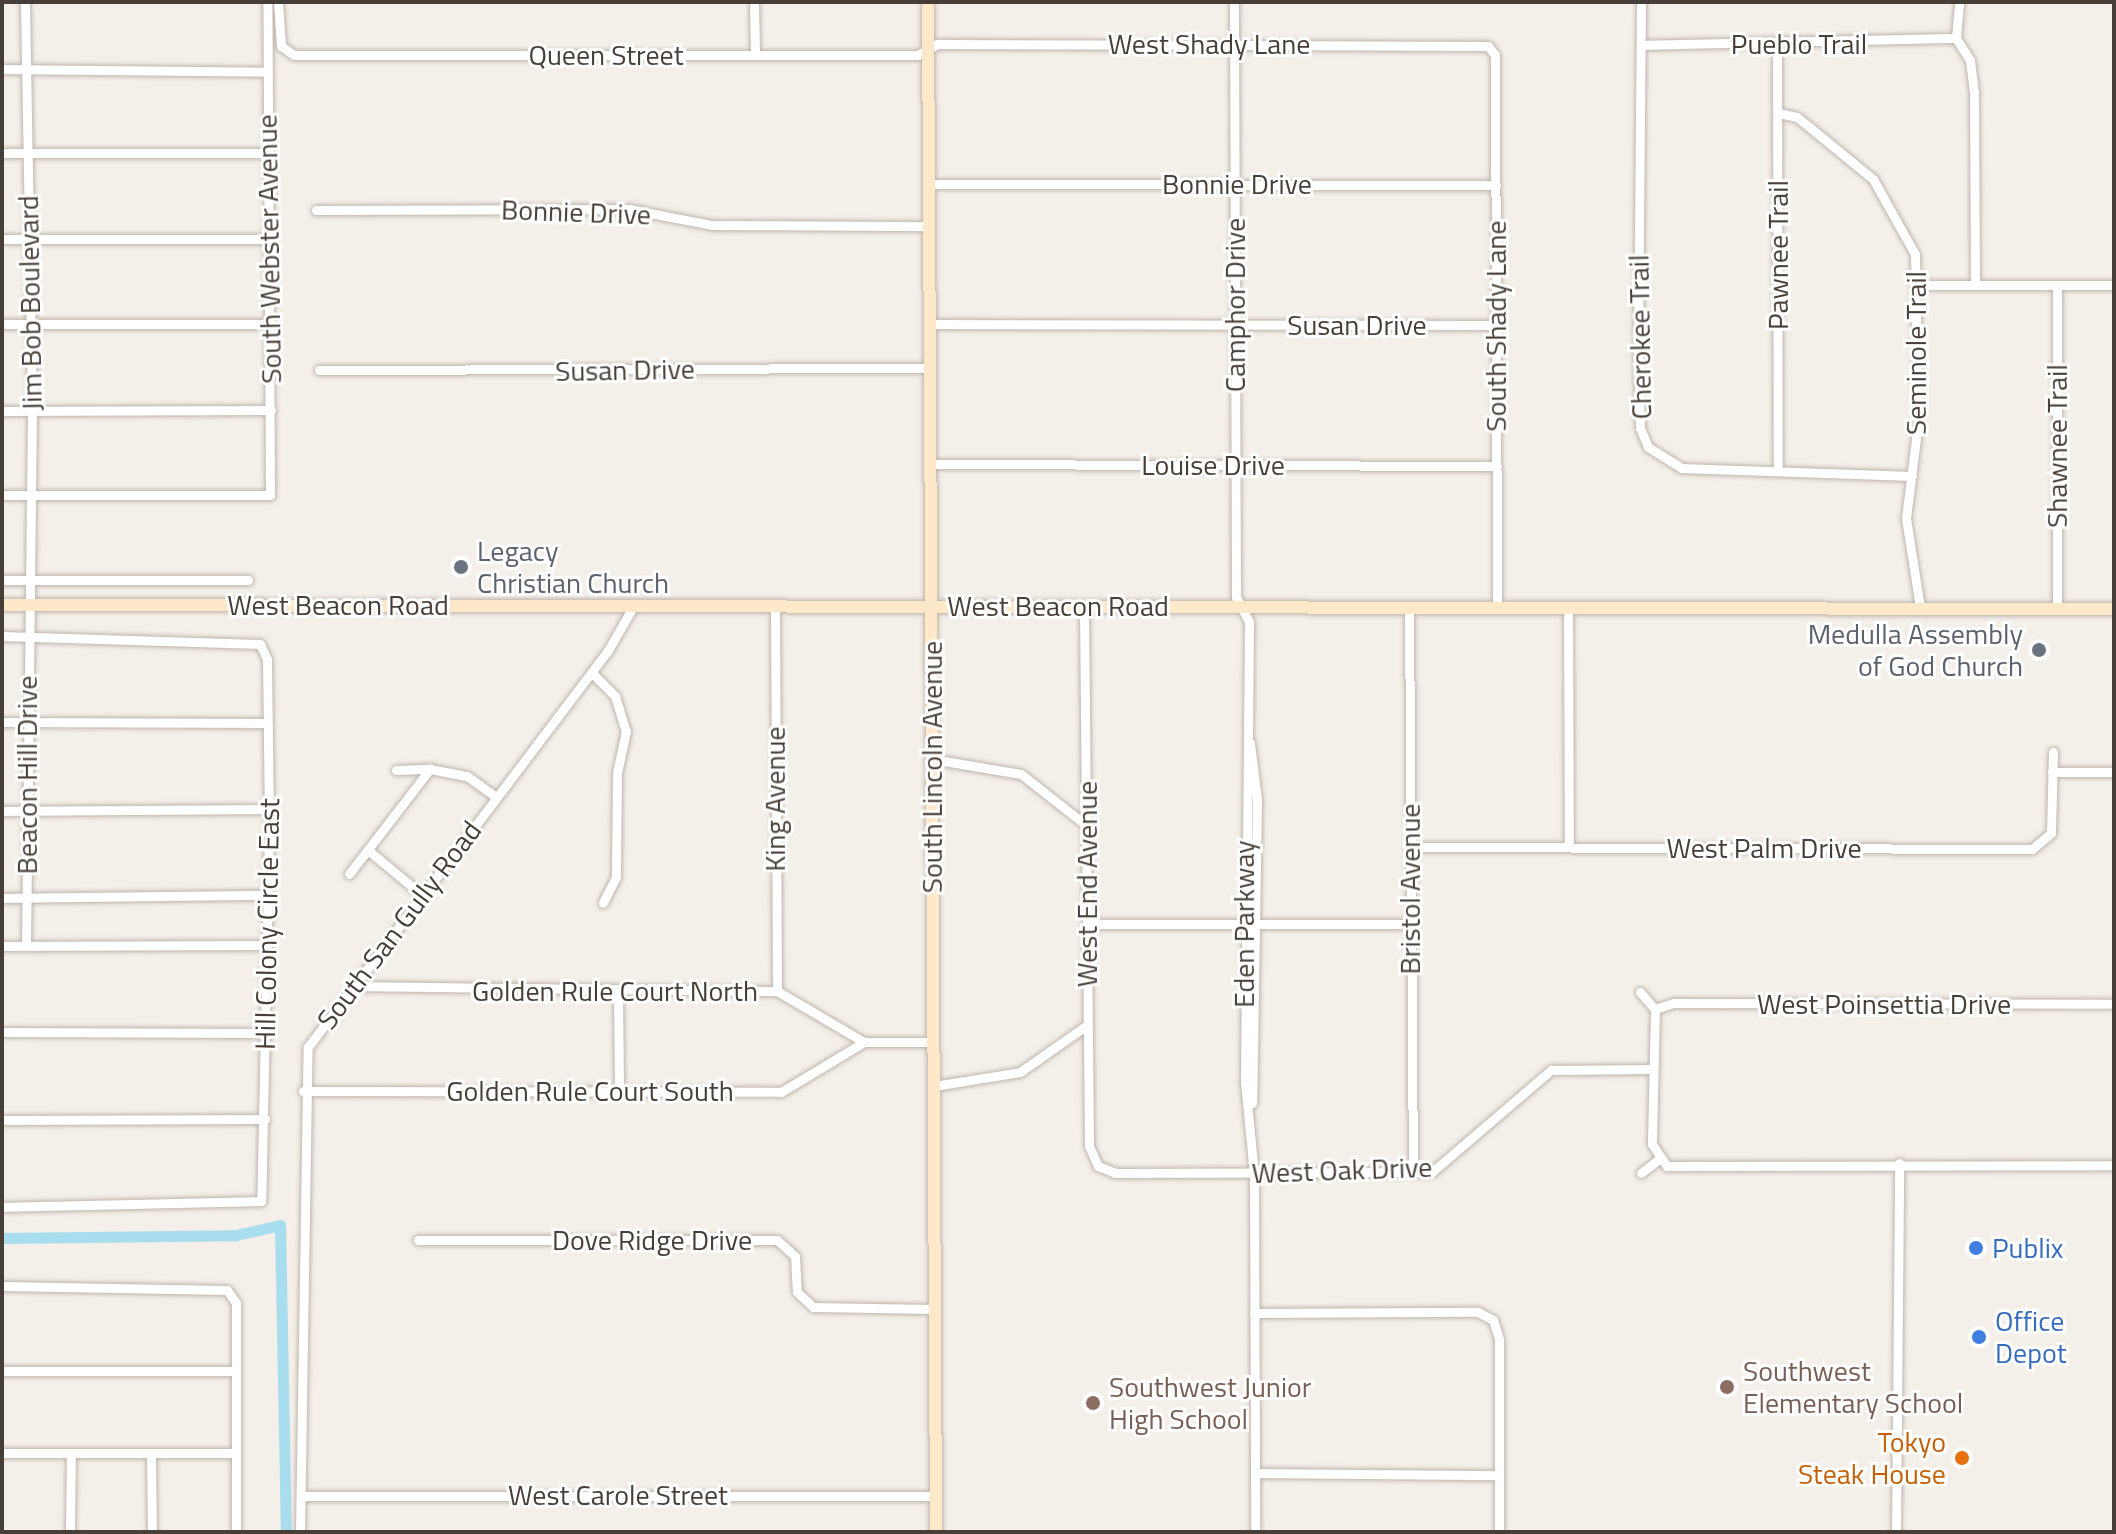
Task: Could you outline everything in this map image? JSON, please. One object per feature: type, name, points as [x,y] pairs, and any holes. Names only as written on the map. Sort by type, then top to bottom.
[{"type":"street","name":"Jim Bob Boulevard","points":[[25,2],[32,411],[31,579],[27,605]]},
{"type":"street","name":"South Webster Avenue","points":[[32,494],[270,495],[267,2]]},
{"type":"street","name":"Queen Street","points":[[278,2],[284,50],[755,54],[928,51]]},
{"type":"street","points":[[754,2],[755,54]]},
{"type":"street","name":"South Lincoln Avenue","points":[[928,2],[936,1532]]},
{"type":"street","name":"Camphor Drive","points":[[1234,2],[1235,465],[1241,606]]},
{"type":"street","name":"Cherokee Trail","points":[[1641,2],[1640,428],[1648,447],[1673,466],[1778,466],[1912,476]]},
{"type":"street","points":[[1959,2],[1956,38],[1970,60],[1974,92],[1975,285]]},
{"type":"street","name":"Pueblo Trail","points":[[1641,45],[1956,38]]},
{"type":"street","name":"West Shady Lane","points":[[928,51],[937,44],[1491,48]]},
{"type":"street","name":"Pawnee Trail","points":[[1777,44],[1778,466]]},
{"type":"street","name":"South Shady Lane","points":[[1491,48],[1496,185],[1497,606]]},
{"type":"street","points":[[2,69],[267,72]]},
{"type":"street","name":"Seminole Trail","points":[[1778,113],[1797,117],[1873,179],[1910,237],[1918,285],[1907,536],[1920,607]]},
{"type":"street","points":[[2,153],[269,153]]},
{"type":"street","name":"Bonnie Drive","points":[[930,184],[1496,185]]},
{"type":"street","name":"Bonnie Drive","points":[[316,210],[629,209],[712,225],[930,226]]},
{"type":"street","points":[[2,239],[270,239]]},
{"type":"street","points":[[1918,285],[2114,285]]},
{"type":"street","name":"Shawnee Trail","points":[[2057,286],[2057,607]]},
{"type":"street","points":[[2,324],[271,324]]},
{"type":"street","name":"Susan Drive","points":[[930,324],[1496,325]]},
{"type":"street","name":"Susan Drive","points":[[319,370],[931,368]]},
{"type":"street","points":[[2,411],[271,410]]},
{"type":"street","name":"Louise Drive","points":[[929,464],[1497,466]]},
{"type":"street","points":[[2,495],[32,494]]},
{"type":"street","points":[[2,580],[248,580]]},
{"type":"street","name":"West Beacon Road","points":[[2,605],[2114,609]]},
{"type":"street","name":"Beacon Hill Drive","points":[[26,945],[27,605]]},
{"type":"street","name":"South San Gully Road","points":[[300,1532],[303,1091],[308,1047],[421,894],[592,673],[634,605]]},
{"type":"street","name":"West End Avenue","points":[[1084,606],[1087,1025],[1093,1160]]},
{"type":"street","name":"Eden Parkway","points":[[1241,606],[1249,621],[1250,743],[1256,754],[1258,924],[1252,1107],[1255,1532]]},
{"type":"street","name":"Bristol Avenue","points":[[1409,606],[1413,1172]]},
{"type":"street","points":[[1568,606],[1569,847]]},
{"type":"street","name":"King Avenue","points":[[775,607],[777,991]]},
{"type":"street","points":[[2,636],[25,636]]},
{"type":"street","name":"Hill Colony Circle East","points":[[2,1207],[261,1201],[265,1119],[268,809],[264,647],[172,636],[25,636]]},
{"type":"street","points":[[592,673],[615,696],[626,731],[616,877],[603,903]]},
{"type":"street","points":[[2,722],[267,723]]},
{"type":"street","name":"Eden Parkway","points":[[1250,743],[1243,756],[1245,1082],[1252,1107]]},
{"type":"street","name":"West Palm Drive","points":[[1410,847],[2032,849],[2051,833],[2053,752]]},
{"type":"street","points":[[932,759],[1021,774],[1087,826]]},
{"type":"street","points":[[349,874],[430,769]]},
{"type":"street","points":[[396,770],[430,769],[467,776],[496,797]]},
{"type":"street","points":[[2052,772],[2114,772]]},
{"type":"street","points":[[2,811],[268,809]]},
{"type":"street","points":[[369,851],[421,894]]},
{"type":"street","points":[[2,898],[265,895]]},
{"type":"street","points":[[1087,924],[1410,924]]},
{"type":"street","points":[[2,946],[265,945]]},
{"type":"street","name":"Golden Rule Court North","points":[[352,986],[777,991],[864,1042]]},
{"type":"street","points":[[618,991],[619,1091]]},
{"type":"street","points":[[1640,992],[1655,1009],[1652,1144],[1659,1159],[1681,1166],[1899,1163],[2114,1165]]},
{"type":"street","name":"West Poinsettia Drive","points":[[1655,1009],[1674,1003],[2114,1004]]},
{"type":"street","points":[[934,1086],[1020,1072],[1087,1025]]},
{"type":"street","points":[[2,1032],[264,1033]]},
{"type":"street","points":[[864,1042],[934,1042]]},
{"type":"street","name":"Golden Rule Court South","points":[[303,1091],[781,1092],[864,1042]]},
{"type":"street","name":"West Oak Drive","points":[[1093,1160],[1115,1173],[1413,1172],[1449,1165],[1551,1070],[1652,1069]]},
{"type":"street","points":[[2,1120],[265,1119]]},
{"type":"street","points":[[1641,1173],[1659,1159]]},
{"type":"street","points":[[1896,1532],[1899,1163]]},
{"type":"street","name":"Dove Ridge Drive","points":[[418,1240],[777,1240],[795,1256],[797,1292],[813,1307],[934,1309]]},
{"type":"street","points":[[2,1286],[218,1287],[233,1296],[236,1317],[236,1532]]},
{"type":"street","points":[[1254,1313],[1478,1312],[1493,1320],[1499,1339],[1499,1532]]},
{"type":"street","points":[[2,1371],[236,1371]]},
{"type":"street","points":[[2,1453],[236,1453]]},
{"type":"street","points":[[70,1532],[71,1453]]},
{"type":"street","points":[[151,1454],[152,1532]]},
{"type":"street","points":[[1255,1473],[1499,1475]]},
{"type":"street","name":"West Carole Street","points":[[301,1496],[936,1496]]},
{"type":"waterway","points":[[2,1238],[236,1235],[280,1225],[286,1532]]},
{"type":"place","name":"Legacy Christian Church","points":[[461,567]]},
{"type":"place","name":"Medulla Assembly of God Church","points":[[2039,650]]},
{"type":"place","name":"Publix","points":[[1976,1248]]},
{"type":"place","name":"Office Depot","points":[[1979,1337]]},
{"type":"place","name":"Southwest Elementary School","points":[[1727,1387]]},
{"type":"place","name":"Southwest Junior High School","points":[[1093,1403]]},
{"type":"place","name":"Tokyo Steak House","points":[[1962,1458]]}]
